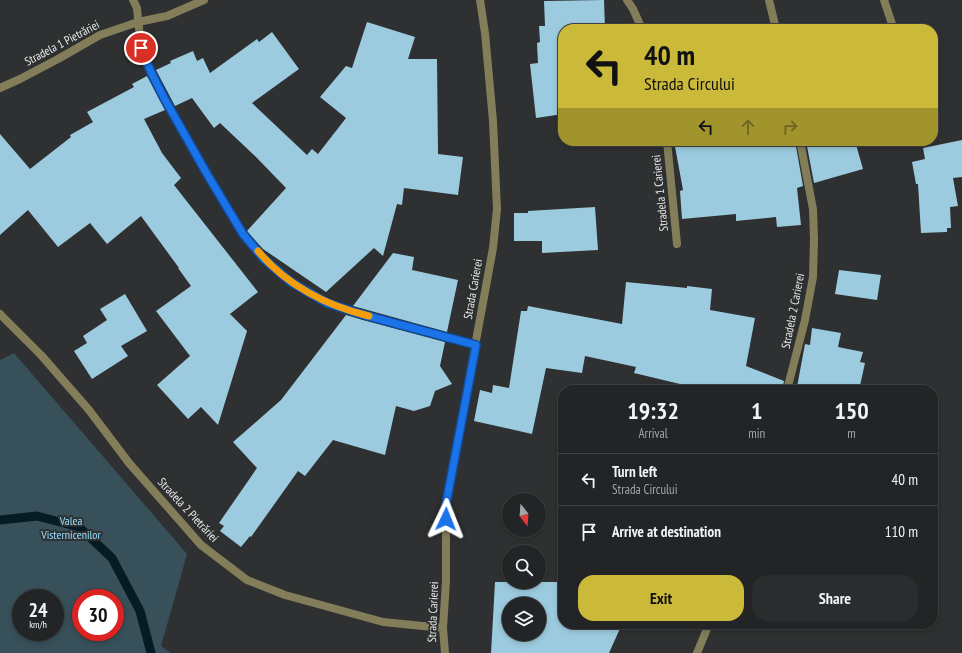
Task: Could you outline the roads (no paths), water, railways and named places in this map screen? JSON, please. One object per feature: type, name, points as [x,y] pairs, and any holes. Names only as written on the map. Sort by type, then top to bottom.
[{"type":"street","points":[[133,0],[137,8],[141,48],[164,98],[243,234],[264,259],[291,282],[327,303],[364,315],[476,345]]},
{"type":"street","name":"Stradela 1 Pietrăriei","points":[[0,88],[58,59],[100,35],[138,22],[167,16],[204,0]]},
{"type":"street","name":"Strada Carierei","points":[[445,653],[443,628],[446,581],[446,504],[493,248],[497,210],[493,115],[485,33],[480,0]]},
{"type":"street","points":[[627,0],[640,24]]},
{"type":"street","points":[[769,0],[775,24]]},
{"type":"street","points":[[884,0],[892,24]]},
{"type":"street","name":"Stradela 1 Carierei","points":[[667,146],[677,244]]},
{"type":"street","name":"Stradela 2 Carierei","points":[[788,385],[805,320],[813,277],[813,209],[801,146]]},
{"type":"street","name":"Stradela 2 Pietrăriei","points":[[0,314],[41,355],[65,382],[130,463],[200,545],[247,580],[285,595],[382,622],[443,628]]},
{"type":"street","points":[[697,653],[708,629]]},
{"type":"waterway","points":[[0,520],[37,516],[79,527],[112,558],[140,611],[151,653]]},
{"type":"park label","name":"Valea Visternicenilor","points":[[71,528]]}]
